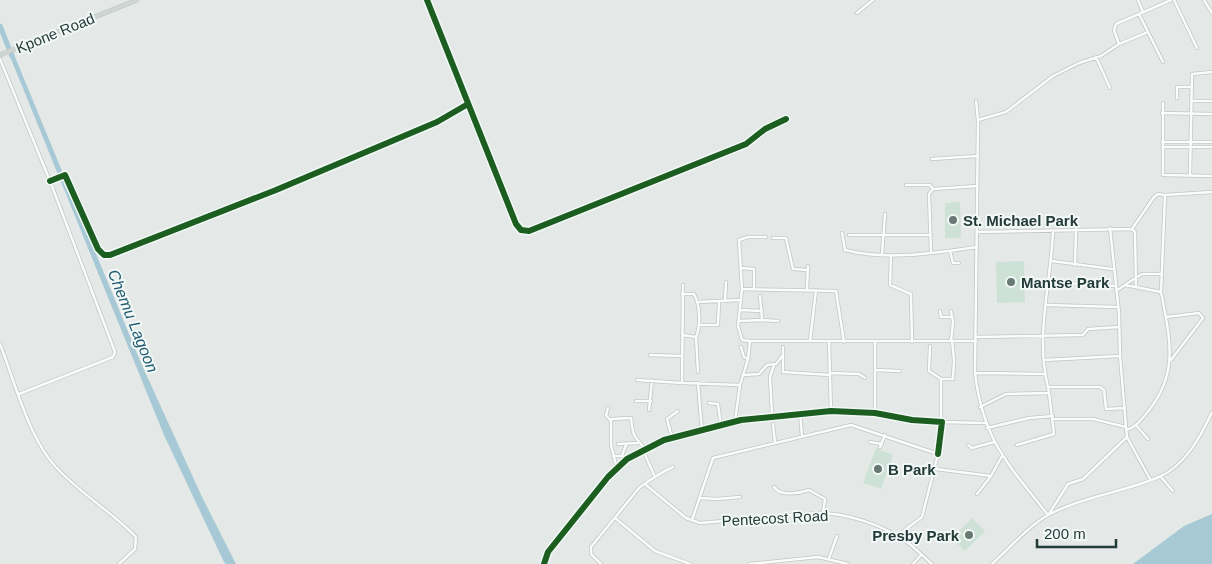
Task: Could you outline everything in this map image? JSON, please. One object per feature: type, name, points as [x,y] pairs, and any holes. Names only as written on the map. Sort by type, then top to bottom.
[{"type":"main road","name":"Kpone Road","points":[[0,55],[137,0]]},
{"type":"street","points":[[427,0],[516,224],[521,230],[527,231],[746,144],[765,128],[786,119]]},
{"type":"street","points":[[857,13],[873,0]]},
{"type":"street","points":[[1138,0],[1148,32],[1163,62]]},
{"type":"street","points":[[1119,44],[1114,30],[1116,24],[1172,0],[1197,48]]},
{"type":"street","points":[[1204,0],[1212,12]]},
{"type":"street","points":[[978,120],[1006,112],[1053,76],[1078,63],[1096,58],[1119,44],[1148,32]]},
{"type":"street","points":[[1096,58],[1110,88]]},
{"type":"street","points":[[0,60],[50,181],[102,315],[115,355],[19,394]]},
{"type":"street","points":[[1190,176],[1193,72],[1212,72]]},
{"type":"street","points":[[1177,98],[1177,87],[1192,87]]},
{"type":"street","points":[[976,101],[978,120],[975,373],[980,407],[987,428],[1002,456],[1048,515]]},
{"type":"street","points":[[1191,101],[1212,101]]},
{"type":"street","points":[[1163,103],[1163,176],[1212,176]]},
{"type":"street","points":[[50,181],[65,175],[98,249],[104,255],[110,255],[276,190],[437,122],[468,104]]},
{"type":"street","points":[[1162,113],[1212,114]]},
{"type":"street","points":[[1162,142],[1212,142]]},
{"type":"street","points":[[1162,147],[1212,147]]},
{"type":"street","points":[[932,159],[977,156]]},
{"type":"street","points":[[906,185],[930,185],[933,189]]},
{"type":"street","points":[[931,253],[929,194],[933,189],[977,186]]},
{"type":"street","points":[[1132,229],[1158,194],[1212,192]]},
{"type":"street","points":[[987,428],[1029,418],[1053,417],[1093,419],[1126,428],[1136,425],[1159,395],[1166,382],[1171,360],[1160,274],[1165,195]]},
{"type":"street","points":[[882,254],[885,214]]},
{"type":"street","points":[[1110,228],[1118,307],[1127,437],[1150,479]]},
{"type":"street","points":[[1075,265],[1076,229]]},
{"type":"street","points":[[977,232],[1132,229]]},
{"type":"street","points":[[1132,229],[1135,232],[1136,286]]},
{"type":"street","points":[[1017,445],[1054,434],[1044,360],[1044,336],[1052,262],[1053,231]]},
{"type":"street","points":[[842,233],[845,250],[891,255],[931,253],[977,247]]},
{"type":"street","points":[[849,235],[931,235]]},
{"type":"street","points":[[766,237],[741,238],[742,289],[738,321],[740,337],[744,341],[976,342]]},
{"type":"street","points":[[773,238],[786,238],[793,269],[808,270]]},
{"type":"street","points":[[950,251],[952,262],[959,264]]},
{"type":"street","points":[[891,255],[890,285],[911,294],[912,342]]},
{"type":"street","points":[[1052,262],[1113,269]]},
{"type":"street","points":[[807,289],[808,266]]},
{"type":"street","points":[[741,268],[754,269],[754,289]]},
{"type":"street","points":[[1116,291],[1135,276],[1160,274]]},
{"type":"street","points":[[725,301],[726,282]]},
{"type":"street","points":[[1050,282],[1115,286]]},
{"type":"street","points":[[1125,284],[1161,292]]},
{"type":"street","points":[[682,383],[683,285]]},
{"type":"street","points":[[742,289],[833,290],[838,293],[844,342]]},
{"type":"street","points":[[810,342],[816,290]]},
{"type":"street","points":[[682,294],[694,294],[697,302],[700,325],[696,337],[698,372]]},
{"type":"street","points":[[760,296],[762,320]]},
{"type":"street","points":[[697,302],[741,300]]},
{"type":"street","points":[[700,325],[718,325],[719,302]]},
{"type":"street","points":[[1047,305],[1118,307]]},
{"type":"street","points":[[740,310],[762,310]]},
{"type":"street","points":[[940,310],[941,316],[952,317]]},
{"type":"street","points":[[930,346],[930,372],[941,379],[953,379],[954,360],[951,341],[951,311]]},
{"type":"street","points":[[1166,317],[1199,313],[1203,318],[1171,360]]},
{"type":"street","points":[[738,321],[778,321]]},
{"type":"street","points":[[976,337],[1083,335],[1088,329],[1119,327]]},
{"type":"street","points":[[682,335],[696,337]]},
{"type":"street","points":[[829,341],[831,411]]},
{"type":"street","points":[[735,421],[740,385],[748,359],[750,342]]},
{"type":"street","points":[[874,342],[875,413]]},
{"type":"street","points":[[0,344],[46,456],[64,475],[136,537],[136,545],[119,564]]},
{"type":"street","points":[[741,347],[744,357],[748,359]]},
{"type":"street","points":[[783,347],[783,372],[859,374],[865,378]]},
{"type":"street","points":[[650,355],[682,356]]},
{"type":"street","points":[[772,415],[770,376],[774,364],[783,355]]},
{"type":"street","points":[[1044,360],[1120,356]]},
{"type":"street","points":[[744,375],[757,376],[768,364],[774,364]]},
{"type":"street","points":[[875,370],[900,371]]},
{"type":"street","points":[[975,373],[1045,374]]},
{"type":"street","points":[[897,536],[922,517],[936,469],[942,422],[941,379]]},
{"type":"street","points":[[637,380],[740,385]]},
{"type":"street","points":[[649,410],[652,380]]},
{"type":"street","points":[[698,383],[702,431]]},
{"type":"street","points":[[1048,387],[1100,387],[1104,390],[1106,409],[1125,408]]},
{"type":"street","points":[[980,407],[1006,394],[1049,393]]},
{"type":"street","points":[[636,400],[651,401]]},
{"type":"street","points":[[709,403],[718,404],[721,426]]},
{"type":"street","points":[[608,408],[606,415],[610,420],[613,456],[617,468]]},
{"type":"street","points":[[672,438],[667,419],[678,411]]},
{"type":"street","points":[[544,564],[548,552],[586,503],[617,468],[627,459],[672,438],[735,421],[772,415],[831,411],[875,413],[912,420],[985,423]]},
{"type":"street","points":[[992,564],[1048,515],[1065,507],[1160,476],[1185,455],[1204,430],[1212,412]]},
{"type":"street","points":[[800,414],[802,436]]},
{"type":"street","points":[[610,420],[631,418],[632,432],[644,450],[654,475]]},
{"type":"street","points":[[773,424],[775,443]]},
{"type":"street","points":[[646,485],[686,518],[692,520],[713,458],[850,425],[886,435],[938,454]]},
{"type":"street","points":[[1136,425],[1148,439]]},
{"type":"street","points":[[870,442],[881,445],[886,435]]},
{"type":"street","points":[[1048,515],[1068,484],[1083,479],[1127,437]]},
{"type":"street","points":[[968,446],[972,448],[994,442]]},
{"type":"street","points":[[618,444],[638,443]]},
{"type":"street","points":[[613,456],[622,456],[626,445]]},
{"type":"street","points":[[977,494],[991,476],[1002,456]]},
{"type":"street","points":[[601,564],[591,554],[590,547],[639,488],[646,485],[654,475],[673,468]]},
{"type":"street","points":[[936,469],[991,476]]},
{"type":"street","points":[[1160,476],[1173,491]]},
{"type":"street","points":[[774,487],[780,492],[802,493],[809,490],[825,499],[823,513]]},
{"type":"street","points":[[699,498],[717,500],[740,497]]},
{"type":"street","name":"Pentecost Road","points":[[692,520],[705,522],[823,513],[876,526],[897,536],[932,564]]},
{"type":"street","points":[[615,518],[655,552],[690,564]]},
{"type":"street","points":[[829,558],[837,536]]},
{"type":"street","points":[[913,564],[921,555]]},
{"type":"street","points":[[748,564],[829,558],[848,564]]},
{"type":"street","points":[[124,560],[126,564]]},
{"type":"green space","name":"St. Michael Park","points":[[960,202],[961,238],[945,238],[945,203]]},
{"type":"green space","name":"Mantse Park","points":[[1024,261],[1025,302],[997,303],[996,262]]},
{"type":"green space","name":"B Park","points":[[876,448],[893,455],[881,489],[863,483]]},
{"type":"green space","name":"Presby Park","points":[[972,518],[985,531],[965,551],[952,538]]},
{"type":"water","points":[[13,52],[141,363],[202,497],[236,564],[226,564],[224,562],[164,435],[9,54]]},
{"type":"water","points":[[1212,514],[1212,564],[1133,564],[1184,526]]},
{"type":"waterway","name":"Chemu Lagoon","points":[[0,26],[12,56]]},
{"type":"cycle path","points":[[427,0],[516,224],[521,230],[529,231],[746,144],[765,129],[786,119]]},
{"type":"cycle path","points":[[50,181],[65,175],[98,249],[104,255],[110,255],[276,190],[437,122],[468,104]]},
{"type":"cycle path","points":[[544,564],[548,552],[608,477],[627,459],[664,440],[741,420],[831,411],[875,413],[912,420],[942,422],[938,454]]},
{"type":"place","name":"St. Michael Park","points":[[953,220]]},
{"type":"place","name":"Mantse Park","points":[[1011,282]]},
{"type":"place","name":"B Park","points":[[878,469]]},
{"type":"place","name":"Presby Park","points":[[969,535]]}]
